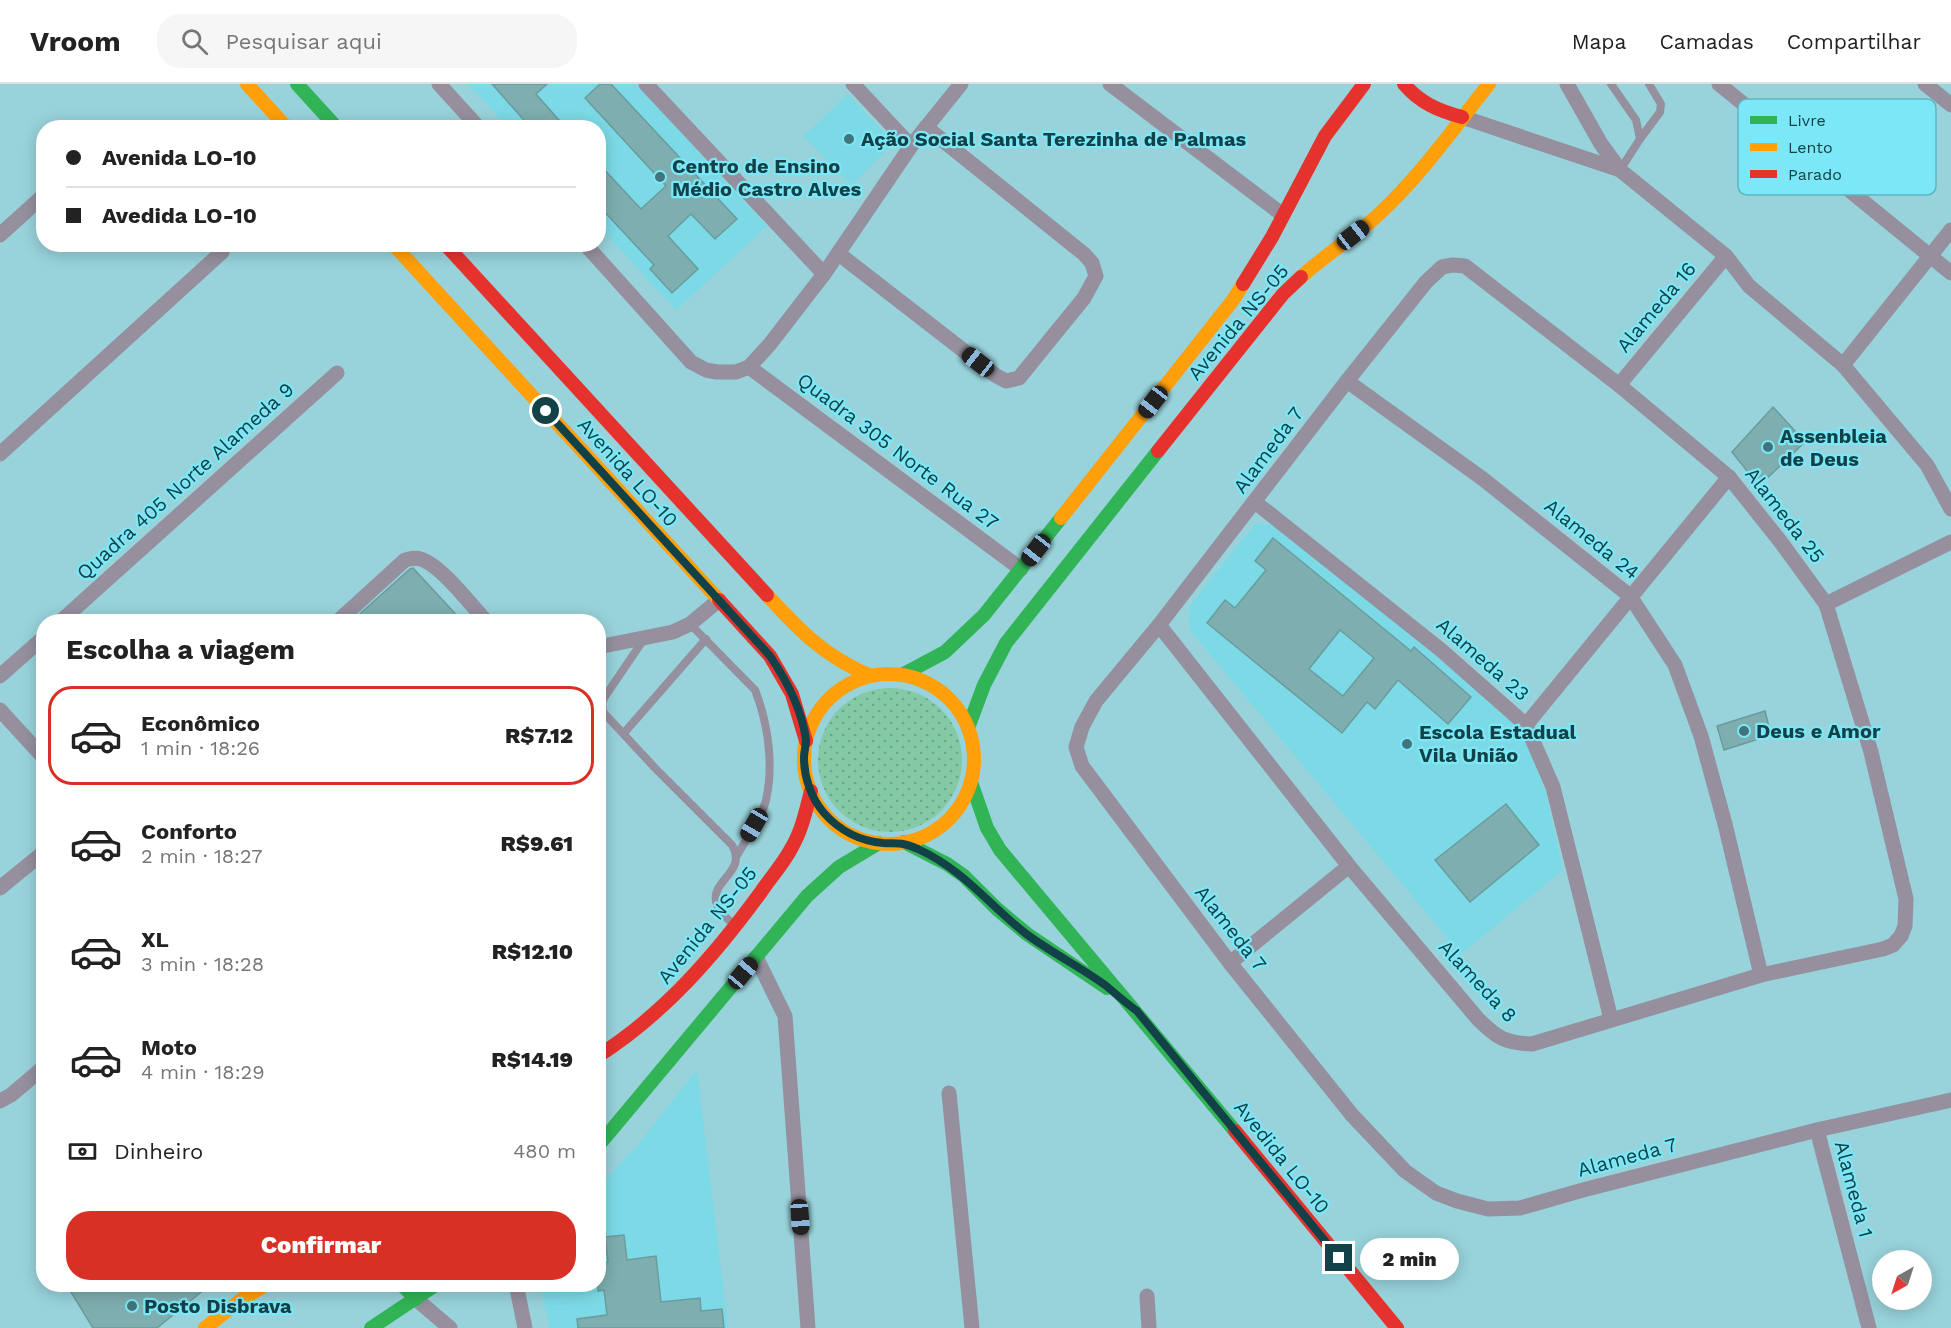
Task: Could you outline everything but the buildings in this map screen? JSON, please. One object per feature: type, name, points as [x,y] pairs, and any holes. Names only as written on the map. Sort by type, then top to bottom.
[{"type":"street","points":[[248,84],[280,120]]},
{"type":"street","points":[[297,84],[331,120]]},
{"type":"street","points":[[439,84],[471,120]]},
{"type":"street","points":[[646,84],[824,274]]},
{"type":"street","points":[[853,84],[911,146]]},
{"type":"street","points":[[592,252],[691,362],[706,370],[717,372],[736,372],[750,367],[824,274],[911,146],[962,84]]},
{"type":"street","points":[[1110,84],[1283,215]]},
{"type":"street","name":"Avenida NS-05","points":[[902,675],[952,647],[984,615],[1226,309],[1263,254],[1325,136],[1364,84]]},
{"type":"street","points":[[1404,84],[1420,100],[1438,111],[1620,170]]},
{"type":"street","name":"Avenida NS-05","points":[[968,728],[984,685],[1006,643],[1283,294],[1309,268],[1386,207],[1401,192],[1489,84]]},
{"type":"street","points":[[1567,84],[1598,138],[1620,170],[1726,256],[1749,286],[1843,364],[1927,465],[1951,509]]},
{"type":"street","points":[[1719,84],[1738,99]]},
{"type":"street","points":[[1925,84],[1951,105]]},
{"type":"street","points":[[838,254],[995,375],[1006,381],[1019,378],[1084,298],[1096,276],[1092,263],[926,127]]},
{"type":"street","points":[[1855,195],[1951,273]]},
{"type":"street","points":[[0,235],[36,202]]},
{"type":"street","points":[[1843,364],[1951,230]]},
{"type":"street","points":[[0,454],[222,252]]},
{"type":"street","name":"Avenida LO-10","points":[[400,252],[770,656],[797,706],[806,741]]},
{"type":"street","name":"Avenida LO-10","points":[[452,252],[800,631],[830,657],[871,676]]},
{"type":"street","name":"Alameda 16","points":[[1619,385],[1726,256]]},
{"type":"street","name":"Alameda 25","points":[[1465,266],[1619,385],[1730,477],[1826,604],[1871,752],[1906,899]]},
{"type":"street","name":"Alameda 7","points":[[1465,266],[1442,267],[1435,274],[1347,381],[1159,625],[1096,701],[1082,727],[1076,747],[1082,766],[1230,963],[1352,1115],[1405,1171],[1436,1193],[1488,1209],[1520,1208],[1817,1130],[1951,1100]]},
{"type":"street","name":"Quadra 305 Norte Rua 27","points":[[750,367],[1021,569]]},
{"type":"street","name":"Quadra 405 Norte Alameda 9","points":[[69,614],[337,373]]},
{"type":"street","name":"Alameda 24","points":[[1347,381],[1483,479],[1630,596],[1676,665],[1701,736],[1725,824],[1761,975]]},
{"type":"street","points":[[1526,724],[1730,477]]},
{"type":"street","name":"Alameda 23","points":[[1255,502],[1441,650],[1526,724],[1553,787],[1611,1019]]},
{"type":"street","points":[[1826,604],[1951,542]]},
{"type":"street","points":[[346,614],[405,560],[413,558],[421,559],[434,566],[479,614]]},
{"type":"street","points":[[606,645],[673,632],[690,624],[719,600]]},
{"type":"street","name":"Alameda 8","points":[[1159,625],[1349,866],[1478,1018],[1499,1038],[1532,1044],[1761,975],[1883,949],[1893,945],[1901,936],[1905,926],[1906,899]]},
{"type":"street","points":[[0,676],[36,644]]},
{"type":"street","name":"Avenida NS-05","points":[[892,674],[920,680],[938,690],[958,709],[968,728],[974,755],[971,782],[959,808],[931,833],[904,842],[879,843],[855,836],[841,828],[824,812],[811,791],[805,767],[806,741],[815,716],[832,696],[846,685],[871,676],[892,674]]},
{"type":"street","points":[[0,710],[36,749]]},
{"type":"street","name":"Avedida LO-10","points":[[971,782],[996,844],[1137,1011],[1397,1328]]},
{"type":"street","name":"Avenida NS-05","points":[[606,1051],[633,1033],[662,1008],[686,984],[734,926],[792,848],[802,824],[811,791]]},
{"type":"street","name":"Avedida LO-10","points":[[904,842],[939,859],[955,870],[1027,934],[1105,986],[1137,1011]]},
{"type":"street","name":"Avenida NS-05","points":[[606,1136],[818,885],[851,858],[879,843]]},
{"type":"street","points":[[0,888],[36,859]]},
{"type":"street","points":[[1230,963],[1349,866]]},
{"type":"street","points":[[756,957],[785,1016],[808,1328]]},
{"type":"street","points":[[0,1101],[11,1095],[36,1074]]},
{"type":"street","points":[[949,1093],[972,1328]]},
{"type":"street","name":"Alameda 1","points":[[1817,1130],[1869,1328]]},
{"type":"street","points":[[205,1328],[254,1292]]},
{"type":"street","points":[[409,1292],[450,1328]]},
{"type":"street","points":[[371,1328],[426,1292]]},
{"type":"street","points":[[518,1292],[525,1328]]},
{"type":"street","points":[[1147,1296],[1149,1328]]},
{"type":"lane","points":[[1611,84],[1636,120],[1640,139]]},
{"type":"lane","points":[[1620,170],[1660,112],[1661,104],[1649,84]]},
{"type":"lane","points":[[690,624],[755,690],[770,756],[766,800],[738,854],[737,863],[719,886],[715,899],[718,908],[734,926]]},
{"type":"lane","points":[[606,698],[645,638]]},
{"type":"lane","points":[[624,732],[706,639]]},
{"type":"lane","points":[[606,715],[732,845],[738,854]]},
{"type":"shaded area","name":"Centro de Ensino Médio Castro Alves","points":[[468,84],[636,84],[767,226],[676,310],[606,234],[606,120],[501,120]]},
{"type":"shaded area","name":"Ação Social Santa Terezinha de Palmas","points":[[848,94],[894,143],[851,185],[804,136]]},
{"type":"shaded area","name":"Escola Estadual Vila União","points":[[1255,524],[1274,524],[1434,651],[1521,730],[1545,790],[1563,870],[1461,954],[1189,629],[1190,606]]},
{"type":"shaded area","points":[[697,1070],[728,1328],[550,1328],[541,1292],[606,1292],[606,1179],[637,1146]]},
{"type":"green space","points":[[890,688],[917,694],[930,700],[941,709],[950,720],[956,733],[962,760],[956,787],[950,800],[941,811],[930,820],[917,826],[890,832],[863,826],[850,820],[839,811],[830,800],[824,787],[818,760],[824,733],[830,720],[839,709],[850,700],[863,694]]},
{"type":"traffic: fast","points":[[297,84],[330,120]]},
{"type":"traffic: fast","points":[[968,728],[984,685],[1006,643],[1158,451]]},
{"type":"traffic: fast","points":[[902,675],[945,652],[984,615],[1061,518]]},
{"type":"traffic: fast","points":[[971,782],[987,828],[1000,850],[1235,1131]]},
{"type":"traffic: fast","points":[[904,842],[947,864],[964,876],[997,909],[1027,934],[1107,988]]},
{"type":"traffic: fast","points":[[606,1136],[807,896],[839,867],[879,843]]},
{"type":"traffic: fast","points":[[409,1292],[416,1299]]},
{"type":"traffic: fast","points":[[371,1328],[425,1292]]},
{"type":"traffic: slow","points":[[247,84],[280,120]]},
{"type":"traffic: slow","points":[[1301,277],[1370,222],[1394,199],[1437,151],[1489,84]]},
{"type":"traffic: slow","points":[[400,252],[719,600]]},
{"type":"traffic: slow","points":[[1061,518],[1233,300],[1243,284]]},
{"type":"traffic: slow","points":[[767,595],[814,642],[855,669],[871,676]]},
{"type":"traffic: slow","points":[[889,674],[921,681],[936,688],[949,699],[960,712],[967,727],[974,759],[967,791],[960,806],[949,819],[936,830],[921,837],[889,844],[857,837],[842,830],[829,819],[818,806],[811,791],[804,759],[811,727],[818,712],[829,699],[842,688],[857,681],[889,674]]},
{"type":"traffic: slow","points":[[205,1328],[254,1292]]},
{"type":"traffic: jam","points":[[1243,284],[1272,237],[1325,136],[1364,84]]},
{"type":"traffic: jam","points":[[1404,84],[1430,105],[1462,117]]},
{"type":"traffic: jam","points":[[452,252],[767,595]]},
{"type":"traffic: jam","points":[[1158,451],[1283,294],[1301,277]]},
{"type":"traffic: jam","points":[[719,600],[770,656],[792,694],[806,741]]},
{"type":"traffic: jam","points":[[606,1050],[645,1022],[707,961],[789,853],[801,827],[811,791]]},
{"type":"traffic: jam","points":[[1235,1131],[1397,1328]]},
{"type":"place","name":"Ação Social Santa Terezinha de Palmas","points":[[849,139]]},
{"type":"place","name":"Centro de Ensino Médio Castro Alves","points":[[660,177]]},
{"type":"place","name":"Assenbleia de Deus","points":[[1768,447]]},
{"type":"place","name":"Deus e Amor","points":[[1744,731]]},
{"type":"place","name":"Escola Estadual Vila União","points":[[1407,744]]},
{"type":"place","name":"Posto Disbrava","points":[[132,1306]]},
{"type":"route","points":[[546,411],[770,656],[797,706],[806,741],[804,758],[808,783],[824,812],[841,828],[855,836],[879,843],[904,842],[947,864],[964,876],[1013,924],[1105,986],[1137,1011],[1339,1258]]}]
